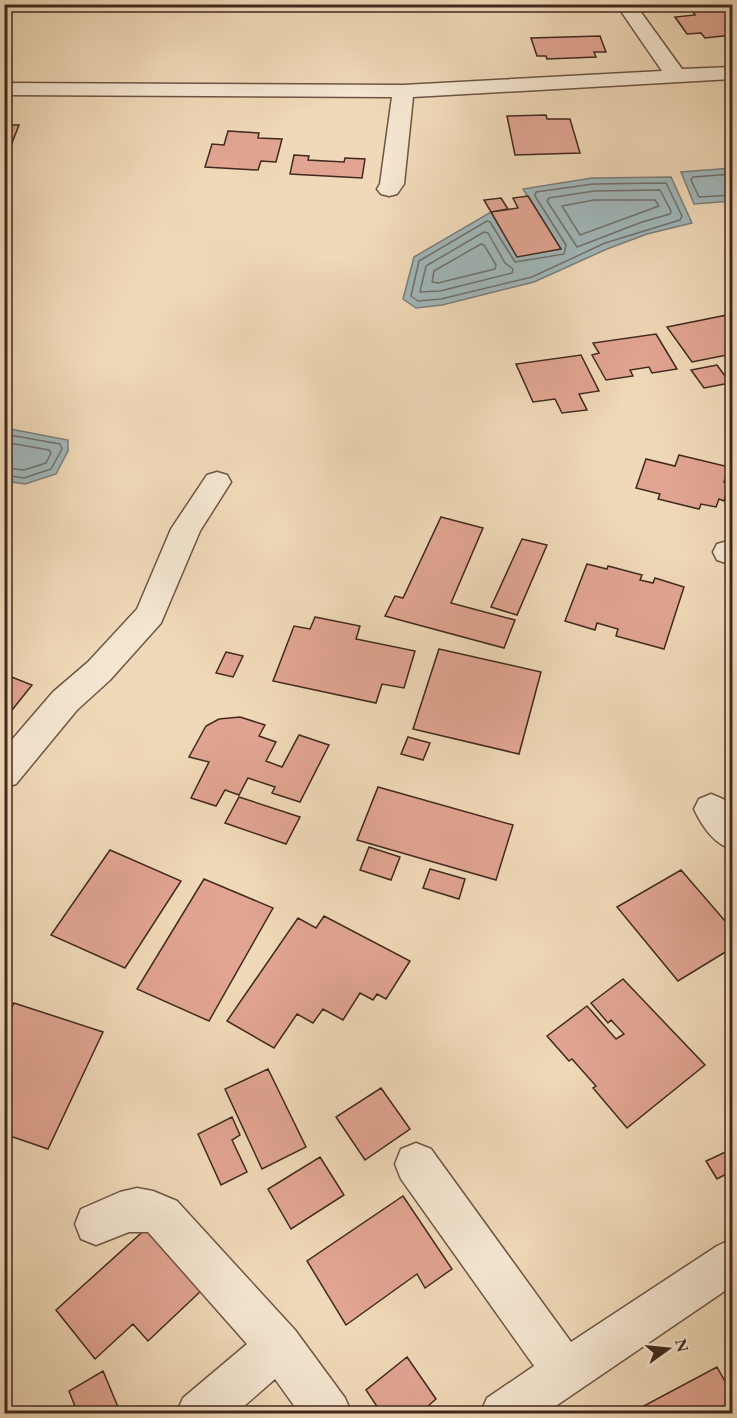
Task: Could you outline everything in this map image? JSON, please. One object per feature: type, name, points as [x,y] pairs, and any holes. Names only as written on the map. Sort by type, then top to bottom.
[{"type":"street","points":[[624,4],[676,76]]},
{"type":"street","points":[[4,89],[403,91],[732,73]]},
{"type":"street","points":[[389,189],[392,184],[403,91]]},
{"type":"street","points":[[4,774],[65,701],[99,671],[150,615],[186,528],[217,482]]},
{"type":"street","points":[[416,1164],[565,1371]]},
{"type":"street","points":[[96,1224],[123,1212],[140,1208],[151,1209],[162,1216],[279,1346],[329,1413]]},
{"type":"street","points":[[503,1413],[732,1261]]},
{"type":"street","points":[[199,1413],[279,1346]]},
{"type":"water","points":[[732,168],[732,201],[694,204],[681,172]]},
{"type":"water","points":[[671,177],[692,223],[647,234],[607,249],[534,282],[442,305],[416,308],[403,299],[414,257],[491,212],[517,256],[561,249],[523,189],[592,178]]},
{"type":"water","points":[[5,428],[68,440],[68,451],[56,474],[25,484],[5,481]]},
{"type":"building","points":[[725,6],[732,12],[732,35],[705,38],[701,33],[687,34],[675,17],[695,15],[691,9]]},
{"type":"building","points":[[600,36],[606,52],[594,52],[596,57],[547,59],[546,56],[537,56],[531,38]]},
{"type":"building","points":[[546,115],[547,119],[570,119],[580,153],[515,155],[507,116]]},
{"type":"building","points":[[4,125],[19,125],[10,148],[4,147]]},
{"type":"building","points":[[228,131],[259,133],[258,138],[282,139],[276,162],[261,161],[258,170],[205,167],[212,144],[224,145]]},
{"type":"building","points":[[294,155],[309,156],[308,160],[344,162],[345,158],[365,159],[362,178],[290,174]]},
{"type":"building","points":[[528,196],[561,249],[517,257],[491,212],[518,208],[513,198]]},
{"type":"building","points":[[501,198],[508,209],[491,212],[484,200]]},
{"type":"building","points":[[732,314],[732,349],[729,350],[732,354],[692,362],[667,327]]},
{"type":"building","points":[[656,334],[677,369],[652,373],[649,367],[630,370],[633,376],[606,380],[592,355],[599,353],[593,343]]},
{"type":"building","points":[[581,355],[599,391],[579,394],[587,410],[562,413],[555,399],[533,402],[516,364]]},
{"type":"building","points":[[717,365],[730,383],[704,388],[691,370]]},
{"type":"building","points":[[679,455],[729,467],[724,482],[729,483],[724,501],[719,499],[716,507],[701,504],[699,509],[658,499],[660,494],[636,488],[646,459],[675,466]]},
{"type":"building","points":[[441,517],[483,528],[451,603],[515,620],[504,648],[385,616],[395,596],[403,598]]},
{"type":"building","points":[[522,539],[547,545],[517,615],[491,607]]},
{"type":"building","points":[[587,564],[607,569],[608,566],[642,575],[640,580],[653,583],[655,578],[684,587],[664,649],[616,636],[618,629],[597,623],[595,630],[565,621]]},
{"type":"building","points":[[315,617],[360,626],[356,639],[415,651],[404,688],[382,684],[376,703],[273,681],[294,626],[310,629]]},
{"type":"building","points":[[439,649],[541,672],[519,754],[413,729]]},
{"type":"building","points":[[226,652],[243,656],[233,677],[216,673]]},
{"type":"building","points":[[4,674],[32,685],[4,720]]},
{"type":"building","points":[[240,717],[265,725],[259,736],[276,742],[266,761],[282,767],[299,735],[329,745],[300,802],[272,793],[275,787],[248,778],[239,795],[225,790],[216,806],[191,798],[209,762],[189,757],[206,726],[219,719]]},
{"type":"building","points":[[408,737],[430,743],[423,760],[401,754]]},
{"type":"building","points":[[378,787],[513,825],[496,880],[357,840]]},
{"type":"building","points":[[239,797],[300,817],[286,844],[225,823]]},
{"type":"building","points":[[369,847],[400,857],[391,880],[360,870]]},
{"type":"building","points":[[110,850],[181,881],[125,968],[51,935]]},
{"type":"building","points":[[430,869],[465,879],[459,899],[423,888]]},
{"type":"building","points":[[681,870],[732,929],[732,948],[678,981],[617,907]]},
{"type":"building","points":[[204,879],[273,908],[209,1021],[137,989]]},
{"type":"building","points":[[324,916],[410,961],[386,999],[377,994],[373,1000],[360,993],[343,1020],[323,1009],[313,1023],[297,1014],[274,1048],[227,1021],[298,918],[316,928]]},
{"type":"building","points":[[623,979],[705,1065],[627,1128],[593,1088],[596,1086],[547,1036],[587,1006],[616,1039],[624,1034],[611,1020],[608,1023],[591,1003]]},
{"type":"building","points":[[14,1003],[103,1032],[48,1149],[4,1134],[4,1021]]},
{"type":"building","points":[[268,1069],[306,1147],[262,1169],[225,1089]]},
{"type":"building","points":[[381,1088],[410,1129],[365,1160],[336,1117]]},
{"type":"building","points":[[232,1117],[240,1135],[232,1140],[247,1172],[221,1185],[198,1134]]},
{"type":"building","points":[[732,1149],[732,1171],[717,1179],[706,1161]]},
{"type":"building","points":[[320,1157],[344,1195],[291,1229],[268,1189]]},
{"type":"building","points":[[403,1196],[452,1269],[425,1288],[417,1274],[346,1325],[307,1261]]},
{"type":"building","points":[[149,1226],[203,1289],[148,1341],[133,1324],[95,1359],[56,1310]]},
{"type":"building","points":[[407,1357],[436,1399],[419,1414],[382,1414],[366,1390]]},
{"type":"building","points":[[717,1367],[732,1394],[732,1414],[641,1414],[638,1409]]},
{"type":"building","points":[[103,1371],[121,1414],[78,1414],[69,1391]]}]
